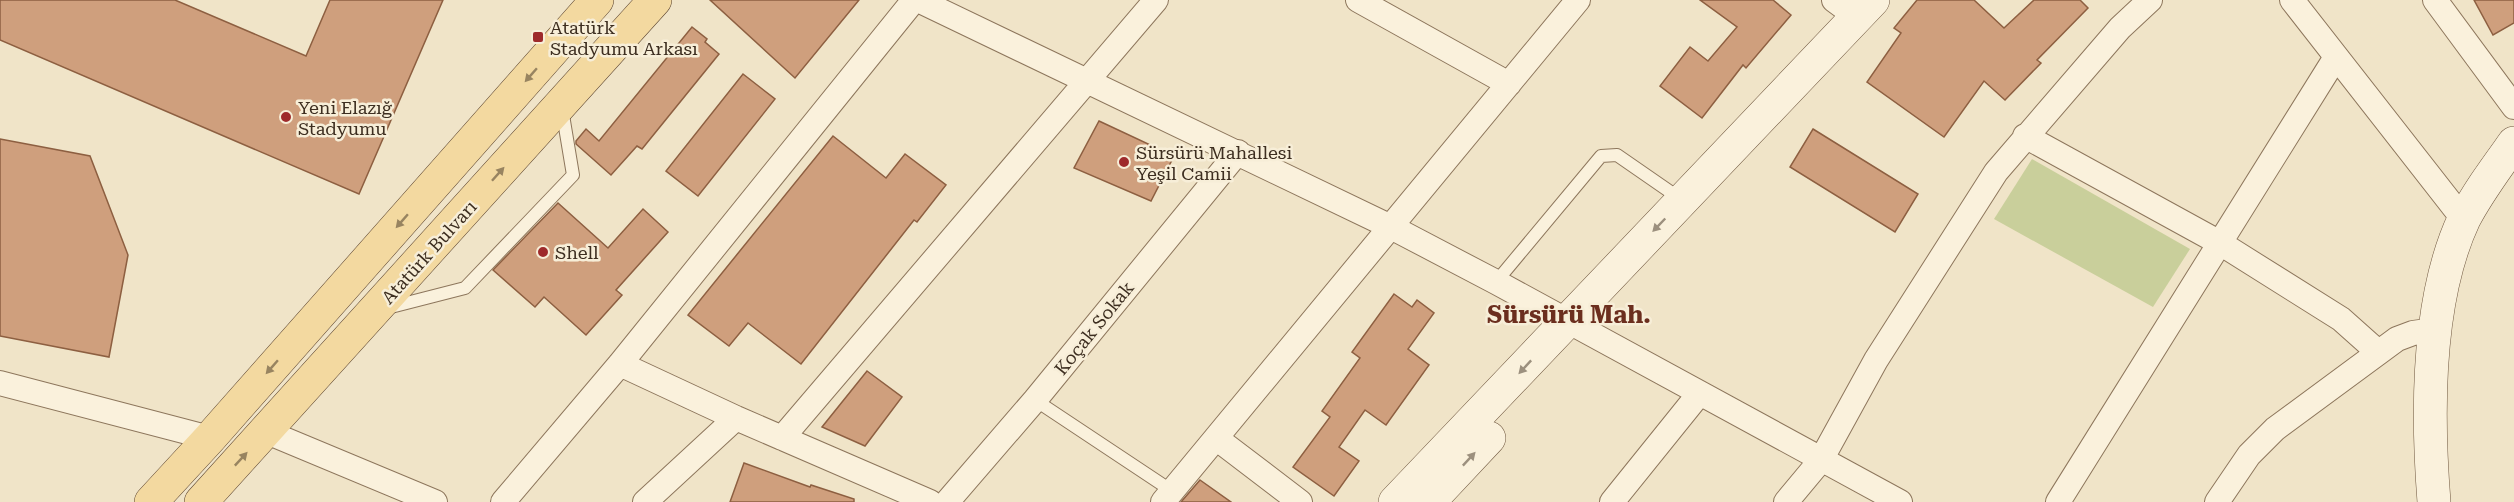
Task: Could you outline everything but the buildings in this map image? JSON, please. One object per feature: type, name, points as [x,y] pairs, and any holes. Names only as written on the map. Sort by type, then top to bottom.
[{"type":"main road","points":[[150,502],[210,438],[597,0]]},
{"type":"main road","name":"Atatürk Bulvarı","points":[[201,502],[267,432],[655,0]]},
{"type":"main road","points":[[1395,502],[1577,328],[1897,0]]},
{"type":"main road","points":[[1429,502],[1683,201],[1855,6]]},
{"type":"main road","points":[[2434,502],[2431,437],[2434,330],[2441,292],[2464,220],[2480,190],[2514,143]]},
{"type":"street","points":[[503,502],[620,364],[916,0],[1391,227],[1900,502]]},
{"type":"street","points":[[782,438],[1085,80],[1156,0]]},
{"type":"street","points":[[1358,0],[1509,84]]},
{"type":"street","points":[[1168,496],[1578,0]]},
{"type":"street","points":[[1786,502],[1821,460],[1876,360],[1996,172],[2120,28],[2151,0]]},
{"type":"street","points":[[2292,0],[2464,220]]},
{"type":"street","points":[[2435,0],[2514,108]]},
{"type":"street","points":[[2058,502],[2336,57]]},
{"type":"street","points":[[2025,136],[2220,243],[2341,319],[2378,352]]},
{"type":"street","name":"Koçak Sokak","points":[[947,502],[1035,400],[1238,152]]},
{"type":"street","points":[[2217,502],[2249,455],[2275,429],[2397,339],[2413,333],[2434,330]]},
{"type":"street","points":[[620,364],[736,418],[930,502]]},
{"type":"street","points":[[0,383],[210,438]]},
{"type":"street","points":[[1612,502],[1699,394]]},
{"type":"street","points":[[645,502],[736,418]]},
{"type":"street","points":[[267,432],[435,502]]},
{"type":"street","points":[[1216,438],[1300,502]]},
{"type":"lane","points":[[375,312],[465,288],[573,175],[561,104]]},
{"type":"lane","points":[[1496,282],[1601,156],[1617,155],[1683,201]]},
{"type":"lane","points":[[1035,400],[1168,496]]},
{"type":"green space","points":[[2032,159],[2190,249],[2153,307],[1994,219]]},
{"type":"place","name":"Atatürk Stadyumu Arkası","points":[[538,37]]},
{"type":"place","name":"Yeni Elazığ Stadyumu","points":[[286,117]]},
{"type":"place","name":"Sürsürü Mahallesi Yeşil Camii","points":[[1124,162]]},
{"type":"place","name":"Shell","points":[[543,252]]},
{"type":"district","name":"Sürsürü Mah.","points":[[1569,315]]}]
